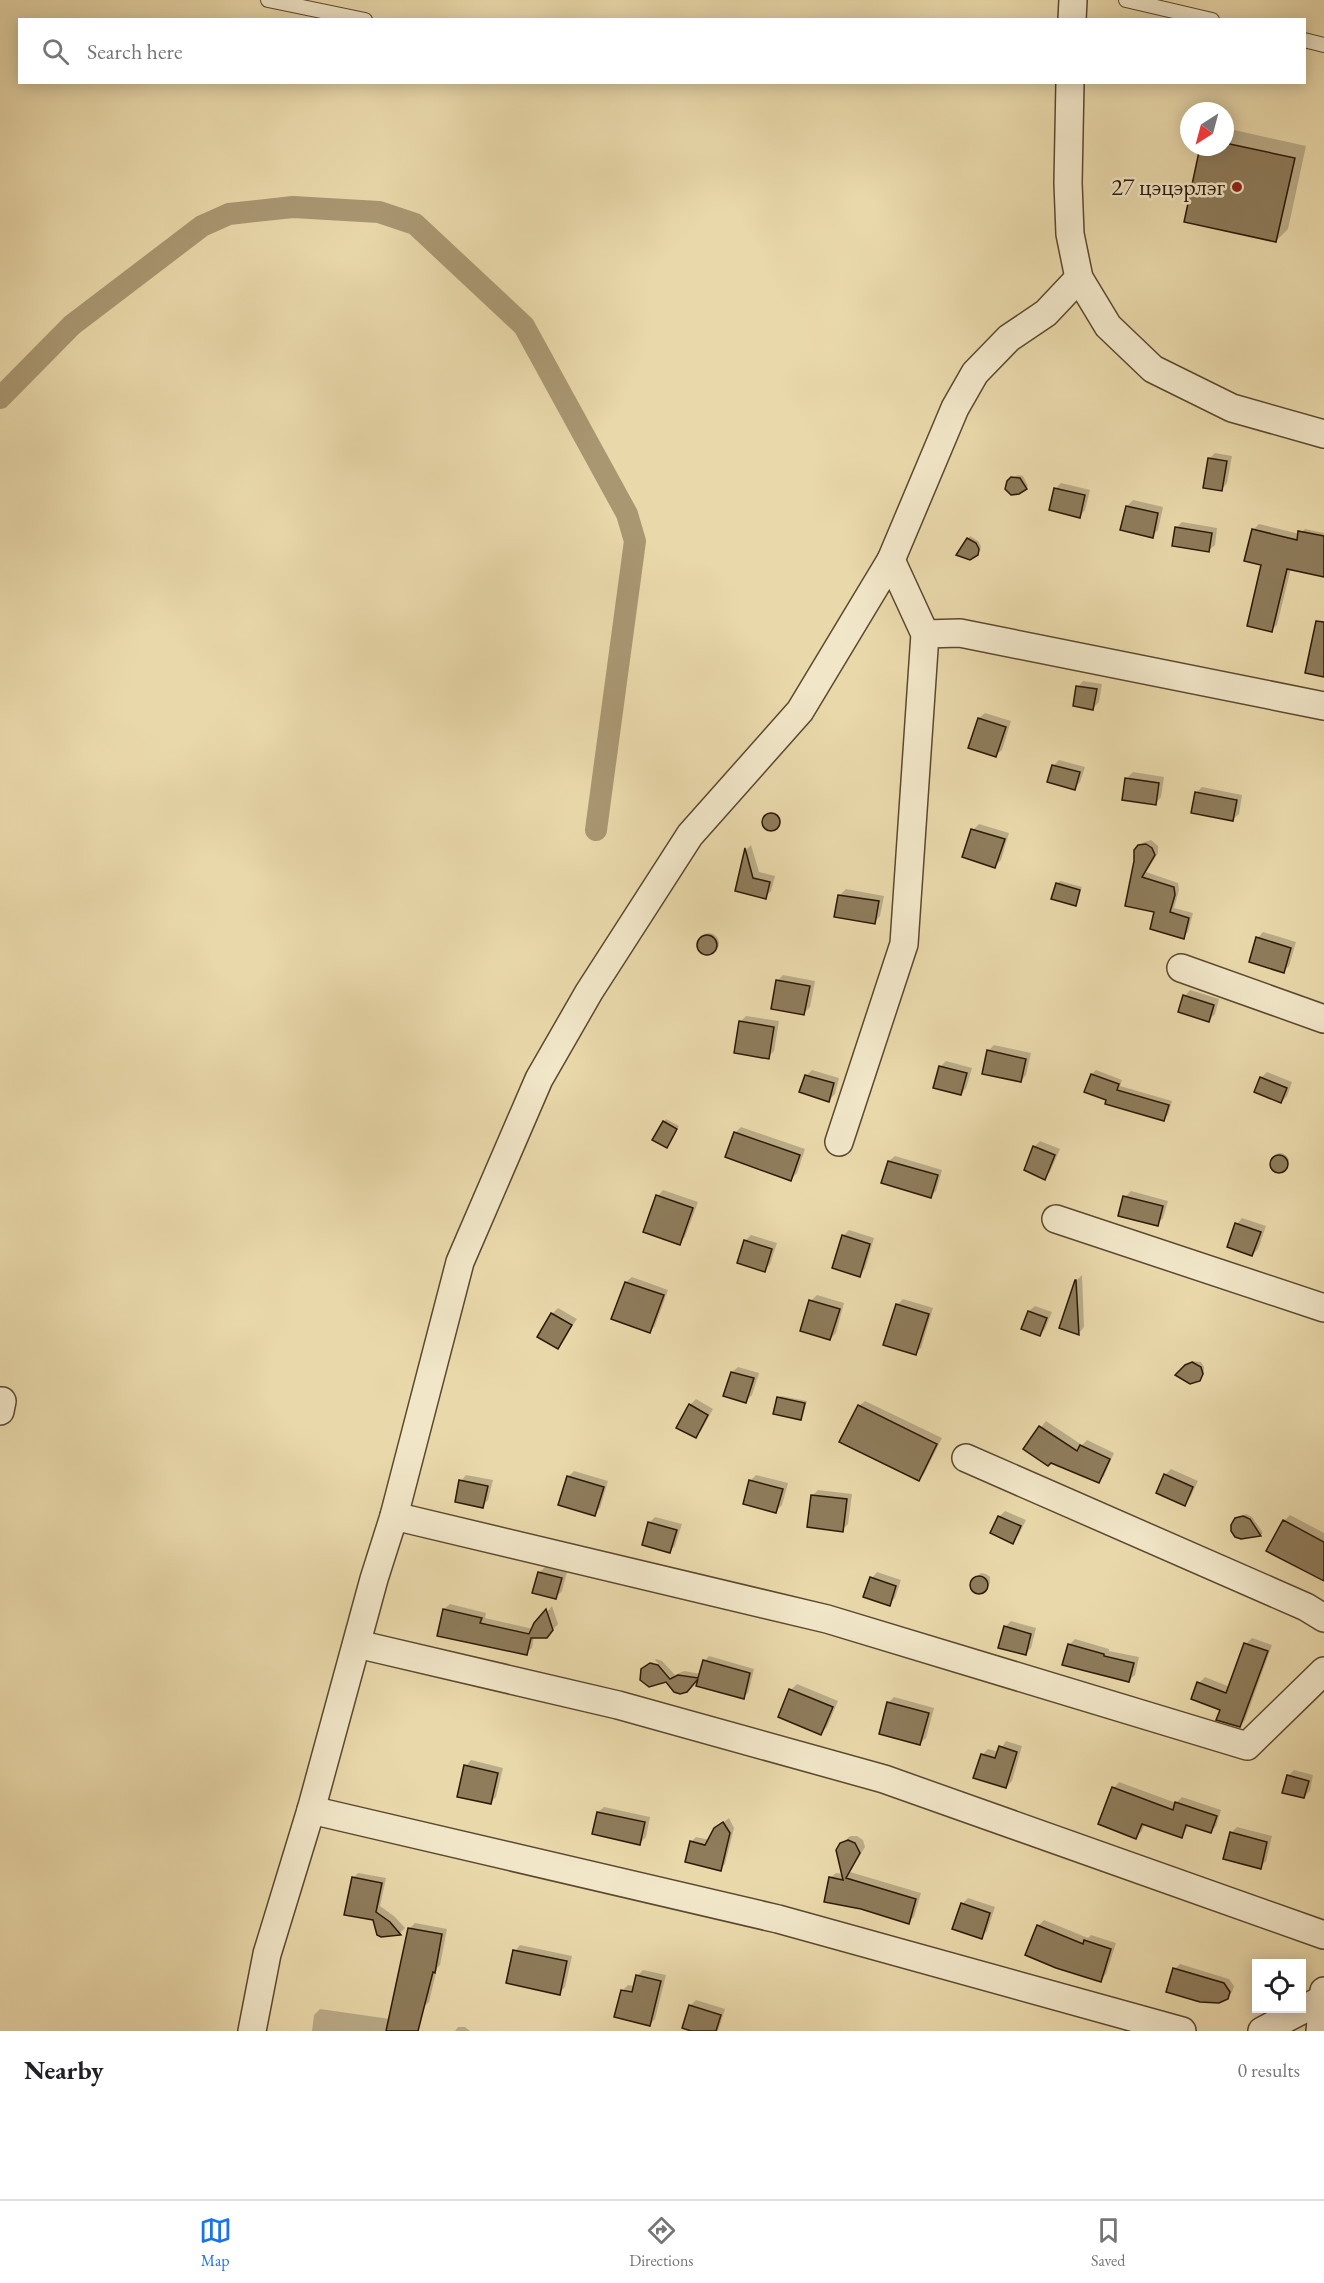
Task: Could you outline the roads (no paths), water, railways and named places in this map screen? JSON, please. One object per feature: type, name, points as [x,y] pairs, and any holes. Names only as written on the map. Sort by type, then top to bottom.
[{"type":"street","points":[[1072,18],[1073,0]]},
{"type":"street","points":[[1070,84],[1068,203],[1070,234],[1079,278],[1108,326],[1153,369],[1232,408],[1324,435]]},
{"type":"street","points":[[252,2031],[267,1954],[311,1810],[374,1579],[394,1516],[460,1262],[539,1079],[589,992],[690,835],[800,711],[891,560],[955,408],[975,373],[1009,338],[1046,313],[1079,278]]},
{"type":"street","points":[[839,1142],[904,945],[926,634],[891,560]]},
{"type":"street","points":[[926,634],[960,633],[1324,706]]},
{"type":"street","points":[[1180,968],[1324,1019]]},
{"type":"street","points":[[1056,1219],[1324,1308]]},
{"type":"street","points":[[966,1458],[1306,1607],[1324,1618]]},
{"type":"street","points":[[394,1516],[826,1619],[1246,1746],[1324,1671]]},
{"type":"street","points":[[357,1644],[618,1705],[884,1779],[1324,1935]]},
{"type":"street","points":[[311,1810],[778,1919],[1182,2031]]},
{"type":"street","points":[[1262,2031],[1324,1995]]},
{"type":"street","points":[[1320,2031],[1324,1995]]},
{"type":"lane","points":[[268,0],[354,18]]},
{"type":"lane","points":[[1126,0],[1203,18]]},
{"type":"lane","points":[[1306,40],[1324,45]]},
{"type":"waterway","points":[[0,398],[72,325],[202,226],[229,214],[293,207],[379,212],[415,224],[524,326],[627,514],[635,541],[596,830]]},
{"type":"place","name":"27 цэцэрлэг","points":[[1237,187]]}]
